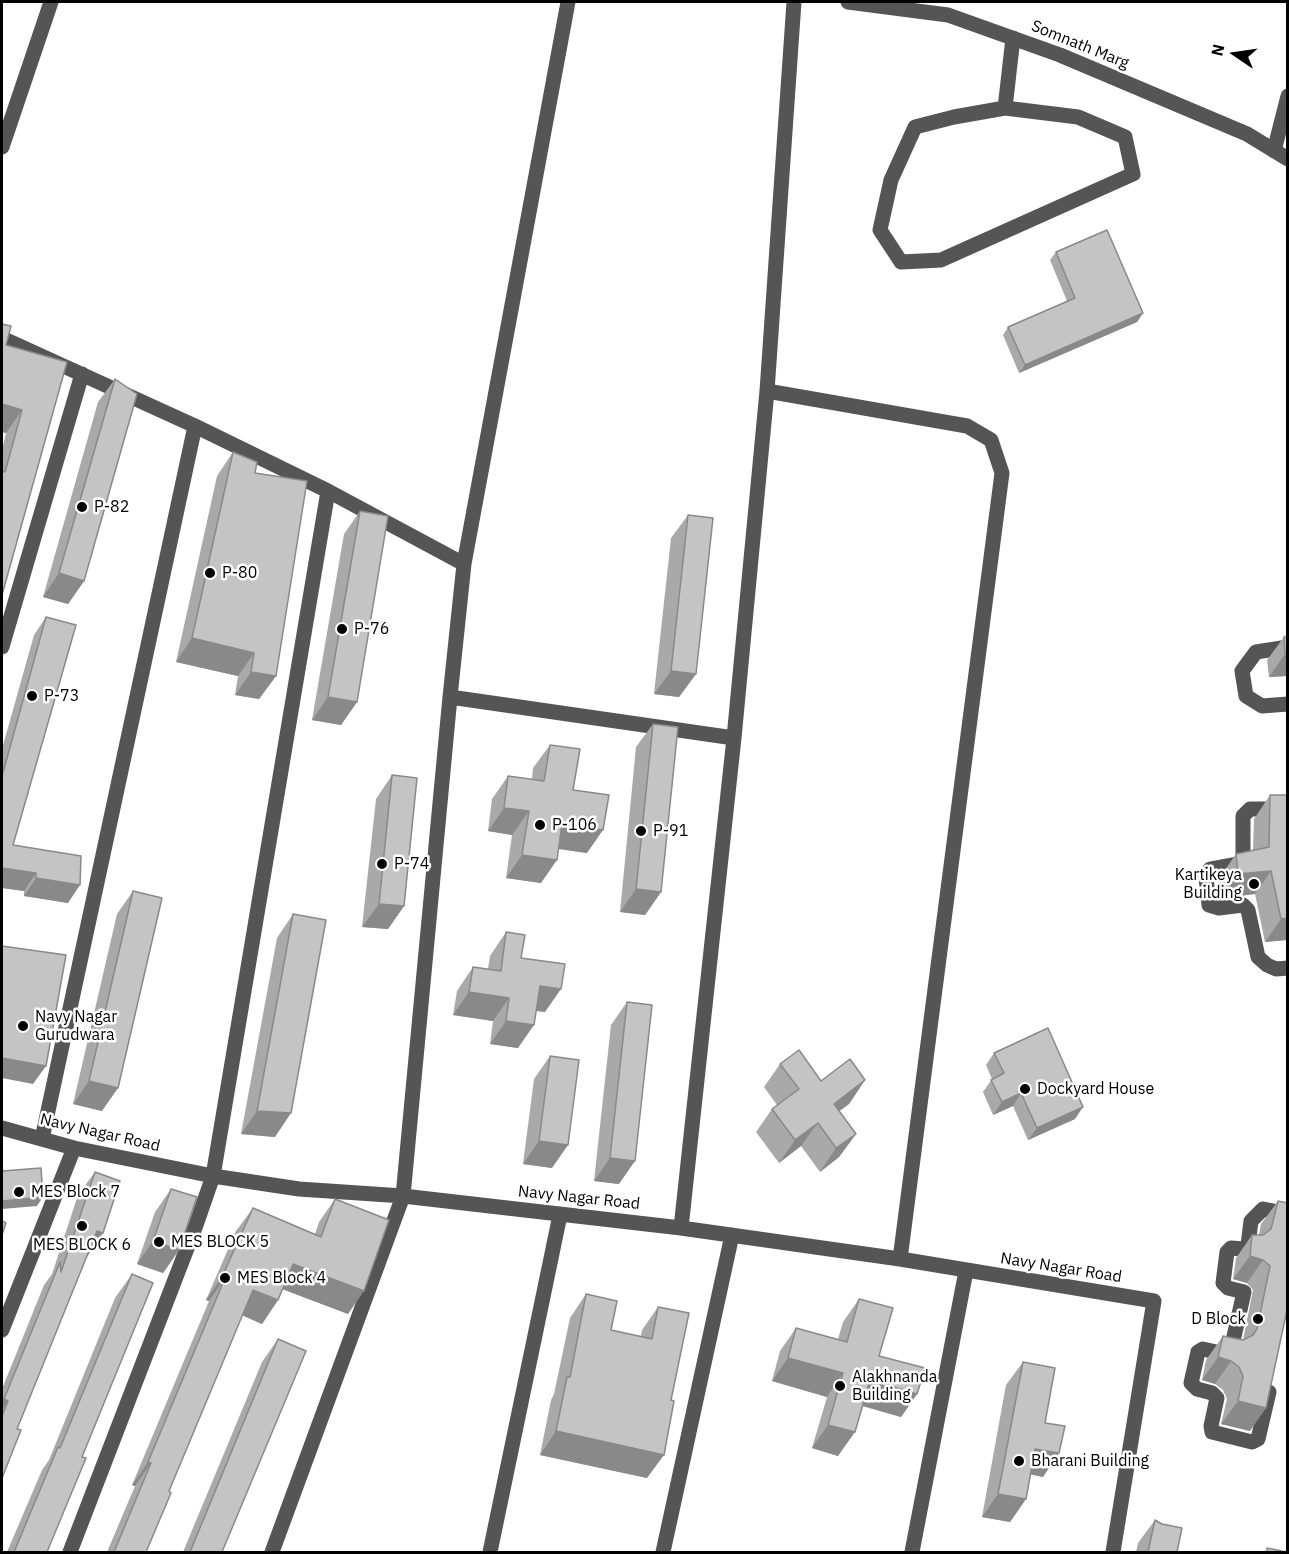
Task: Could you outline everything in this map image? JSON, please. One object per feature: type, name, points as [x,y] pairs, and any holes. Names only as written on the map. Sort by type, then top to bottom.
[{"type":"street","points":[[2,147],[51,2]]},
{"type":"street","points":[[272,1552],[402,1196],[464,564],[568,2]]},
{"type":"street","points":[[681,1228],[734,738],[767,392],[794,2]]},
{"type":"street","name":"Somnath Marg","points":[[848,2],[948,15],[1060,55],[1247,134],[1281,155]]},
{"type":"street","points":[[1005,108],[1013,38]]},
{"type":"street","points":[[1281,155],[1287,96]]},
{"type":"street","points":[[1005,108],[1078,117],[1125,137],[1133,174],[940,260],[901,262],[880,230],[891,180],[915,127],[1005,108]]},
{"type":"street","points":[[2,338],[195,426],[328,491],[464,564]]},
{"type":"street","points":[[2,647],[82,374]]},
{"type":"street","points":[[767,392],[967,426],[991,440],[1002,473],[900,1259]]},
{"type":"street","points":[[42,1139],[195,426]]},
{"type":"street","points":[[70,1552],[213,1176],[328,491]]},
{"type":"street","points":[[1287,647],[1256,652],[1242,671],[1246,696],[1262,706],[1287,704]]},
{"type":"street","points":[[450,697],[734,738]]},
{"type":"street","points":[[1287,809],[1250,809],[1243,816],[1243,860],[1237,864],[1210,869],[1206,877],[1209,905],[1219,908],[1244,905],[1248,910],[1258,957],[1276,969],[1287,968]]},
{"type":"street","name":"Navy Nagar Road","points":[[2,1128],[74,1148],[213,1176],[299,1189],[402,1196],[681,1228],[900,1259],[1154,1301],[1113,1552]]},
{"type":"street","points":[[2,1330],[74,1148]]},
{"type":"street","points":[[1272,1380],[1258,1439],[1252,1442],[1212,1432],[1210,1426],[1217,1398],[1212,1393],[1197,1389],[1191,1383],[1198,1352],[1203,1349],[1225,1354],[1231,1350],[1244,1292],[1228,1288],[1223,1283],[1227,1252],[1231,1248],[1244,1249],[1248,1245],[1251,1221],[1263,1209],[1287,1214]]},
{"type":"street","points":[[490,1552],[560,1215]]},
{"type":"street","points":[[663,1552],[732,1235]]},
{"type":"street","points":[[912,1552],[966,1271]]},
{"type":"building","points":[[1107,230],[1143,313],[1025,365],[1008,327],[1075,298],[1056,252]]},
{"type":"building","points":[[2,324],[11,326],[6,345],[67,362],[2,595],[2,471],[5,472],[22,410],[2,404]]},
{"type":"building","points":[[115,379],[137,394],[84,581],[59,573]]},
{"type":"building","points":[[233,452],[257,462],[255,473],[307,481],[276,676],[251,672],[254,653],[192,638]]},
{"type":"building","points":[[360,511],[388,516],[357,702],[328,697]]},
{"type":"building","points":[[688,515],[713,518],[696,674],[671,671]]},
{"type":"building","points":[[46,617],[76,625],[13,845],[81,856],[80,885],[36,878],[36,873],[2,868],[2,776]]},
{"type":"building","points":[[1287,636],[1287,654],[1285,654],[1284,637]]},
{"type":"building","points":[[653,724],[678,727],[661,892],[636,889]]},
{"type":"building","points":[[550,745],[580,749],[573,790],[609,795],[603,830],[562,824],[557,860],[522,855],[529,811],[504,808],[508,776],[544,781]]},
{"type":"building","points":[[392,775],[417,778],[404,906],[379,904]]},
{"type":"building","points":[[1270,795],[1287,795],[1287,918],[1281,919],[1271,871],[1238,874],[1236,854],[1269,847]]},
{"type":"building","points":[[133,891],[162,898],[118,1088],[89,1081]]},
{"type":"building","points":[[293,914],[326,920],[291,1113],[257,1111]]},
{"type":"building","points":[[506,932],[525,935],[521,958],[565,964],[561,989],[540,986],[534,1025],[506,1021],[509,998],[469,992],[473,967],[501,971]]},
{"type":"building","name":"Navy Nagar Gurudwara","points":[[2,946],[66,955],[46,1066],[2,1058]]},
{"type":"building","points":[[627,1002],[652,1005],[635,1161],[610,1158]]},
{"type":"building","name":"Dockyard House","points":[[1048,1028],[1083,1107],[1037,1128],[1021,1093],[1002,1102],[991,1080],[1004,1073],[994,1053]]},
{"type":"building","points":[[799,1050],[821,1081],[850,1059],[865,1080],[834,1104],[856,1134],[836,1148],[818,1123],[795,1140],[772,1109],[799,1089],[780,1064]]},
{"type":"building","points":[[550,1056],[579,1060],[568,1145],[539,1141]]},
{"type":"building","name":"MES Block 7","points":[[41,1168],[43,1197],[2,1201],[2,1171]]},
{"type":"building","points":[[95,1172],[120,1181],[103,1233],[97,1231],[17,1429],[21,1430],[2,1478],[2,1416],[8,1401],[4,1399],[60,1262],[61,1272]]},
{"type":"building","points":[[171,1189],[197,1197],[179,1250],[153,1241]]},
{"type":"building","points":[[335,1199],[389,1220],[364,1291],[293,1264],[278,1300],[253,1290],[146,1552],[114,1552],[151,1463],[148,1462],[225,1278],[222,1277],[253,1208],[321,1237]]},
{"type":"building","points":[[1278,1201],[1287,1203],[1287,1310],[1266,1408],[1238,1401],[1243,1376],[1239,1367],[1231,1361],[1218,1357],[1223,1336],[1243,1340],[1253,1335],[1257,1329],[1270,1266],[1263,1260],[1250,1256],[1252,1235],[1263,1235],[1271,1229]]},
{"type":"building","points":[[2,1221],[6,1223],[2,1235]]},
{"type":"building","points":[[132,1274],[153,1283],[82,1457],[86,1458],[47,1552],[14,1552],[58,1447],[60,1448]]},
{"type":"building","points":[[586,1294],[617,1301],[611,1330],[652,1339],[658,1307],[689,1313],[671,1400],[674,1401],[664,1455],[556,1431],[567,1377],[570,1377]]},
{"type":"building","points":[[859,1299],[893,1308],[879,1356],[925,1368],[917,1394],[870,1380],[855,1432],[828,1425],[843,1373],[788,1358],[796,1328],[847,1342]]},
{"type":"building","points":[[278,1339],[306,1351],[222,1552],[190,1552]]},
{"type":"building","points":[[1023,1362],[1055,1368],[1045,1423],[1065,1426],[1059,1453],[1035,1449],[1026,1499],[998,1494]]},
{"type":"building","points":[[1155,1520],[1162,1524],[1182,1528],[1177,1552],[1148,1552]]},
{"type":"building","points":[[1267,1548],[1287,1552],[1267,1552]]},
{"type":"place","name":"P-82","points":[[82,507]]},
{"type":"place","name":"P-80","points":[[210,573]]},
{"type":"place","name":"P-76","points":[[342,629]]},
{"type":"place","name":"P-73","points":[[32,696]]},
{"type":"place","name":"P-106","points":[[540,825]]},
{"type":"place","name":"P-91","points":[[641,831]]},
{"type":"place","name":"P-74","points":[[382,864]]},
{"type":"place","name":"Kartikeya Building","points":[[1254,884]]},
{"type":"place","name":"Navy Nagar Gurudwara","points":[[23,1026]]},
{"type":"place","name":"Dockyard House","points":[[1025,1089]]},
{"type":"place","name":"MES Block 7","points":[[19,1192]]},
{"type":"place","name":"MES BLOCK 6","points":[[82,1226]]},
{"type":"place","name":"MES BLOCK 5","points":[[159,1242]]},
{"type":"place","name":"MES Block 4","points":[[225,1278]]},
{"type":"place","name":"D Block","points":[[1258,1319]]},
{"type":"place","name":"Alakhnanda Building","points":[[840,1386]]},
{"type":"place","name":"Bharani Building","points":[[1019,1461]]}]
